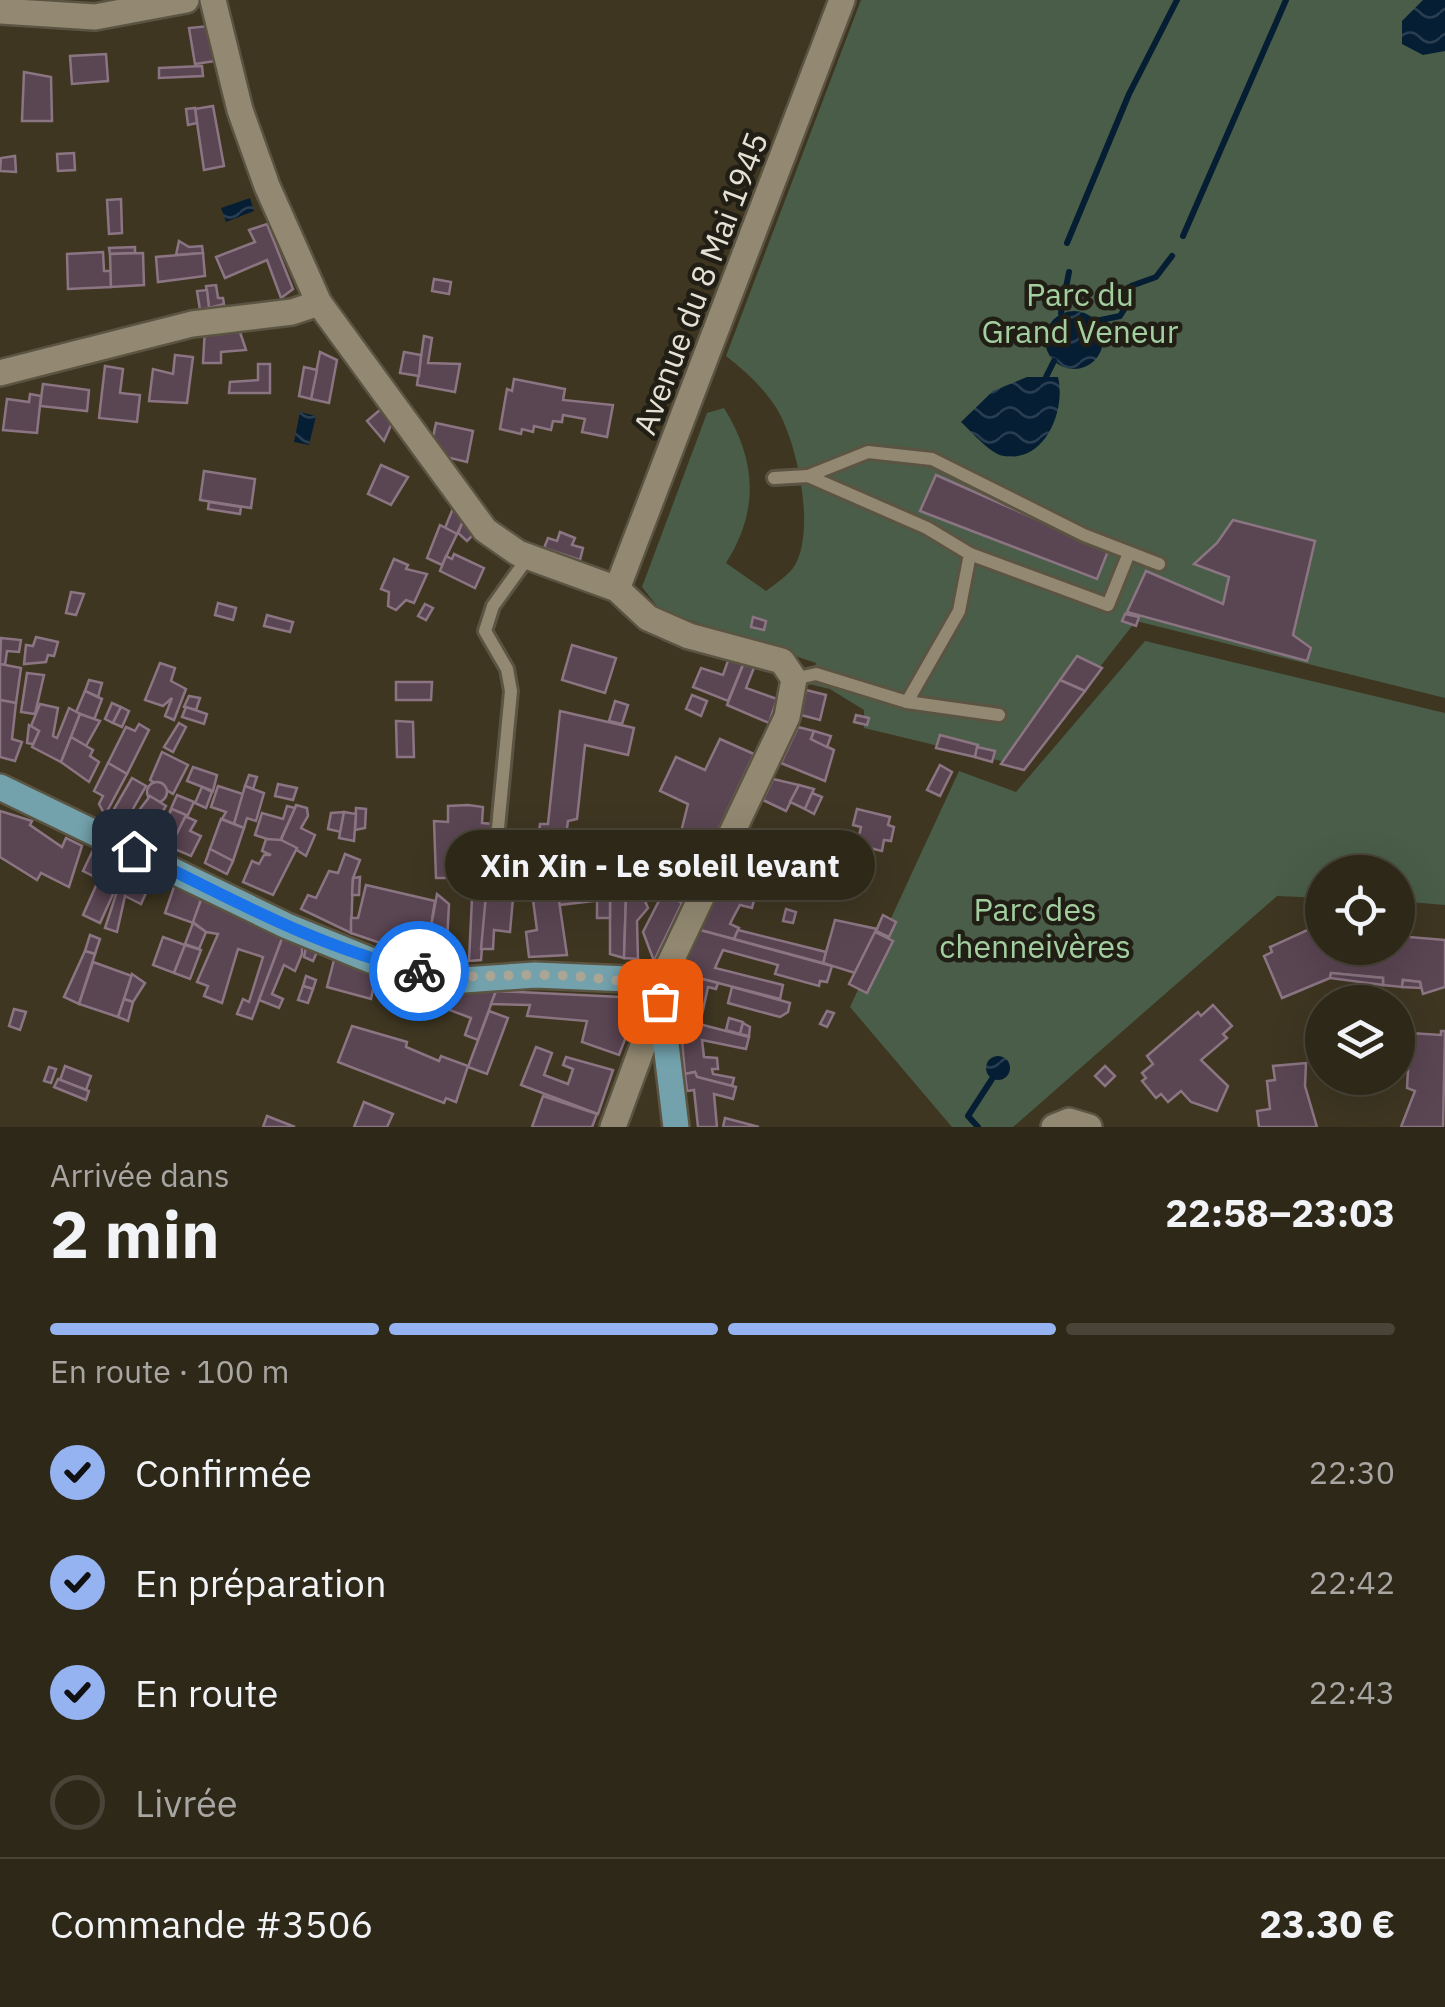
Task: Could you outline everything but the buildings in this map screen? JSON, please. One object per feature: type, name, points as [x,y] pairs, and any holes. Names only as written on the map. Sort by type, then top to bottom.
[{"type":"main road","points":[[0,787],[287,926],[370,960],[464,980],[535,975],[628,979],[659,986],[676,1127]]},
{"type":"street","points":[[0,11],[186,0]]},
{"type":"street","points":[[213,0],[246,125],[319,303],[486,530],[530,556],[617,588],[648,618],[688,636],[782,662],[794,679],[787,717],[659,986],[613,1127]]},
{"type":"street","name":"Avenue du 8 Mai 1945","points":[[617,588],[842,0]]},
{"type":"street","points":[[0,372],[192,324],[292,312],[319,303]]},
{"type":"street","points":[[626,1093],[642,1082],[660,1084],[672,1094]]},
{"type":"street","points":[[1054,1127],[1069,1121],[1089,1127]]},
{"type":"lane","points":[[774,478],[808,476],[868,452],[932,459],[1159,564]]},
{"type":"lane","points":[[808,476],[927,528],[970,554],[1108,605],[1130,553]]},
{"type":"lane","points":[[907,702],[959,611],[970,554]]},
{"type":"lane","points":[[494,870],[511,691],[507,669],[485,632],[493,606],[530,556]]},
{"type":"lane","points":[[794,679],[816,674],[907,702],[999,716]]},
{"type":"green space","name":"Parc du Grand Veneur","points":[[861,0],[1445,0],[1445,698],[1136,621],[1022,766],[864,728],[864,710],[830,689],[809,684],[816,663],[660,610],[642,587],[707,413],[724,408],[748,467],[749,505],[737,544],[726,563],[766,591],[792,569],[801,549],[801,484],[783,421],[765,392],[726,356]]},
{"type":"green space","name":"Parc des chenneivères","points":[[1145,641],[1445,713],[1445,905],[1415,902],[1415,855],[1305,855],[1305,897],[1277,896],[1013,1127],[952,1127],[850,1007],[959,771],[1016,792]]},
{"type":"water","points":[[1423,0],[1445,0],[1445,51],[1423,55],[1402,44],[1402,21]]},
{"type":"water","points":[[250,198],[254,211],[226,222],[221,208]]},
{"type":"water","points":[[1074,311],[1095,319],[1103,340],[1095,361],[1074,369],[1053,361],[1045,340],[1053,319]]},
{"type":"water","points":[[1027,377],[1058,377],[1056,418],[1042,443],[1019,456],[1004,456],[987,447],[961,422],[993,391]]},
{"type":"water","points":[[300,412],[316,416],[309,445],[294,442]]},
{"type":"water","points":[[998,1056],[1007,1059],[1007,1077],[998,1080],[989,1077],[986,1068],[989,1059]]},
{"type":"waterway","points":[[1067,243],[1129,94],[1177,0]]},
{"type":"waterway","points":[[1183,236],[1286,0]]},
{"type":"waterway","points":[[1096,321],[1120,316],[1130,300],[1131,286],[1156,277],[1172,256]]},
{"type":"waterway","points":[[1061,313],[1069,272]]},
{"type":"waterway","points":[[1046,377],[1054,361]]},
{"type":"waterway","points":[[978,1127],[968,1116],[992,1079]]},
{"type":"way so far","points":[[419,971],[464,980],[535,975],[628,979],[659,986],[660,1001]]},
{"type":"place","name":"Xin Xin - Le soleil levant","points":[[660,1001]]},
{"type":"route","points":[[134,851],[287,926],[370,960],[419,971]]}]
